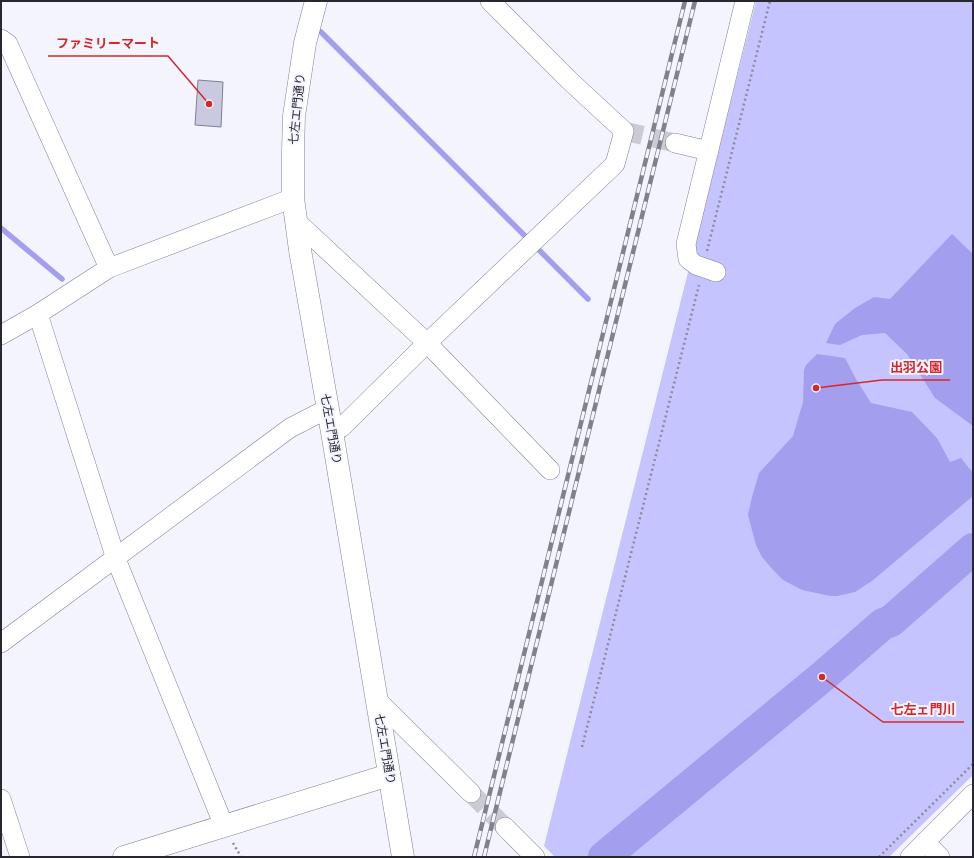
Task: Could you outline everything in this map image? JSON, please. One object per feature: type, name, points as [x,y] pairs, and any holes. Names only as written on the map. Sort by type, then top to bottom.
[{"type":"street","name":"七左エ門通り","points":[[316,1],[305,43],[294,116],[292,152],[293,198],[327,409],[403,857]]},
{"type":"street","points":[[332,432],[342,427],[427,343],[615,164],[624,131],[570,81],[490,1]]},
{"type":"street","points":[[708,275],[688,259],[686,244],[745,1]]},
{"type":"street","points":[[1,39],[8,44],[109,268]]},
{"type":"street","points":[[675,143],[708,151]]},
{"type":"street","points":[[1,335],[38,314],[109,268],[293,198]]},
{"type":"street","points":[[296,221],[427,343],[550,470]]},
{"type":"street","points":[[38,314],[116,559],[224,826]]},
{"type":"street","points":[[1,643],[116,559],[290,428],[327,409]]},
{"type":"street","points":[[376,699],[471,793]]},
{"type":"street","points":[[124,857],[389,775]]},
{"type":"street","points":[[910,857],[973,794]]},
{"type":"street","points":[[1,799],[20,857]]},
{"type":"street","points":[[505,827],[535,857]]},
{"type":"street","points":[[925,842],[940,857]]},
{"type":"path","points":[[706,255],[770,1]]},
{"type":"path","points":[[582,747],[708,275]]},
{"type":"path","points":[[879,857],[973,764]]},
{"type":"shaded area","points":[[756,1],[973,1],[973,775],[889,857],[555,857],[544,846]]},
{"type":"shaded area","points":[[952,234],[973,254],[973,426],[935,398],[907,354],[885,333],[862,335],[840,345],[826,343],[835,324],[855,308],[874,297],[890,299]]},
{"type":"shaded area","points":[[817,354],[845,358],[871,403],[912,412],[937,438],[950,462],[961,458],[973,473],[973,496],[872,581],[855,592],[837,596],[802,590],[783,580],[762,557],[756,545],[748,515],[759,473],[793,436],[803,402],[804,370],[806,365]]},
{"type":"building","points":[[198,80],[223,82],[221,127],[195,125]]},
{"type":"waterway","points":[[321,32],[588,299]]},
{"type":"waterway","points":[[1,228],[62,279]]},
{"type":"waterway","points":[[604,857],[822,677],[883,624],[891,621],[973,549]]},
{"type":"tunnel","points":[[624,131],[675,143]]},
{"type":"tunnel","points":[[471,793],[505,827]]},
{"type":"railway","points":[[474,857],[685,1]]},
{"type":"railway","points":[[484,857],[695,1]]},
{"type":"place","name":"ファミリーマート","points":[[209,104]]},
{"type":"place","name":"出羽公園","points":[[816,388]]},
{"type":"place","name":"七左ェ門川","points":[[822,677]]}]
